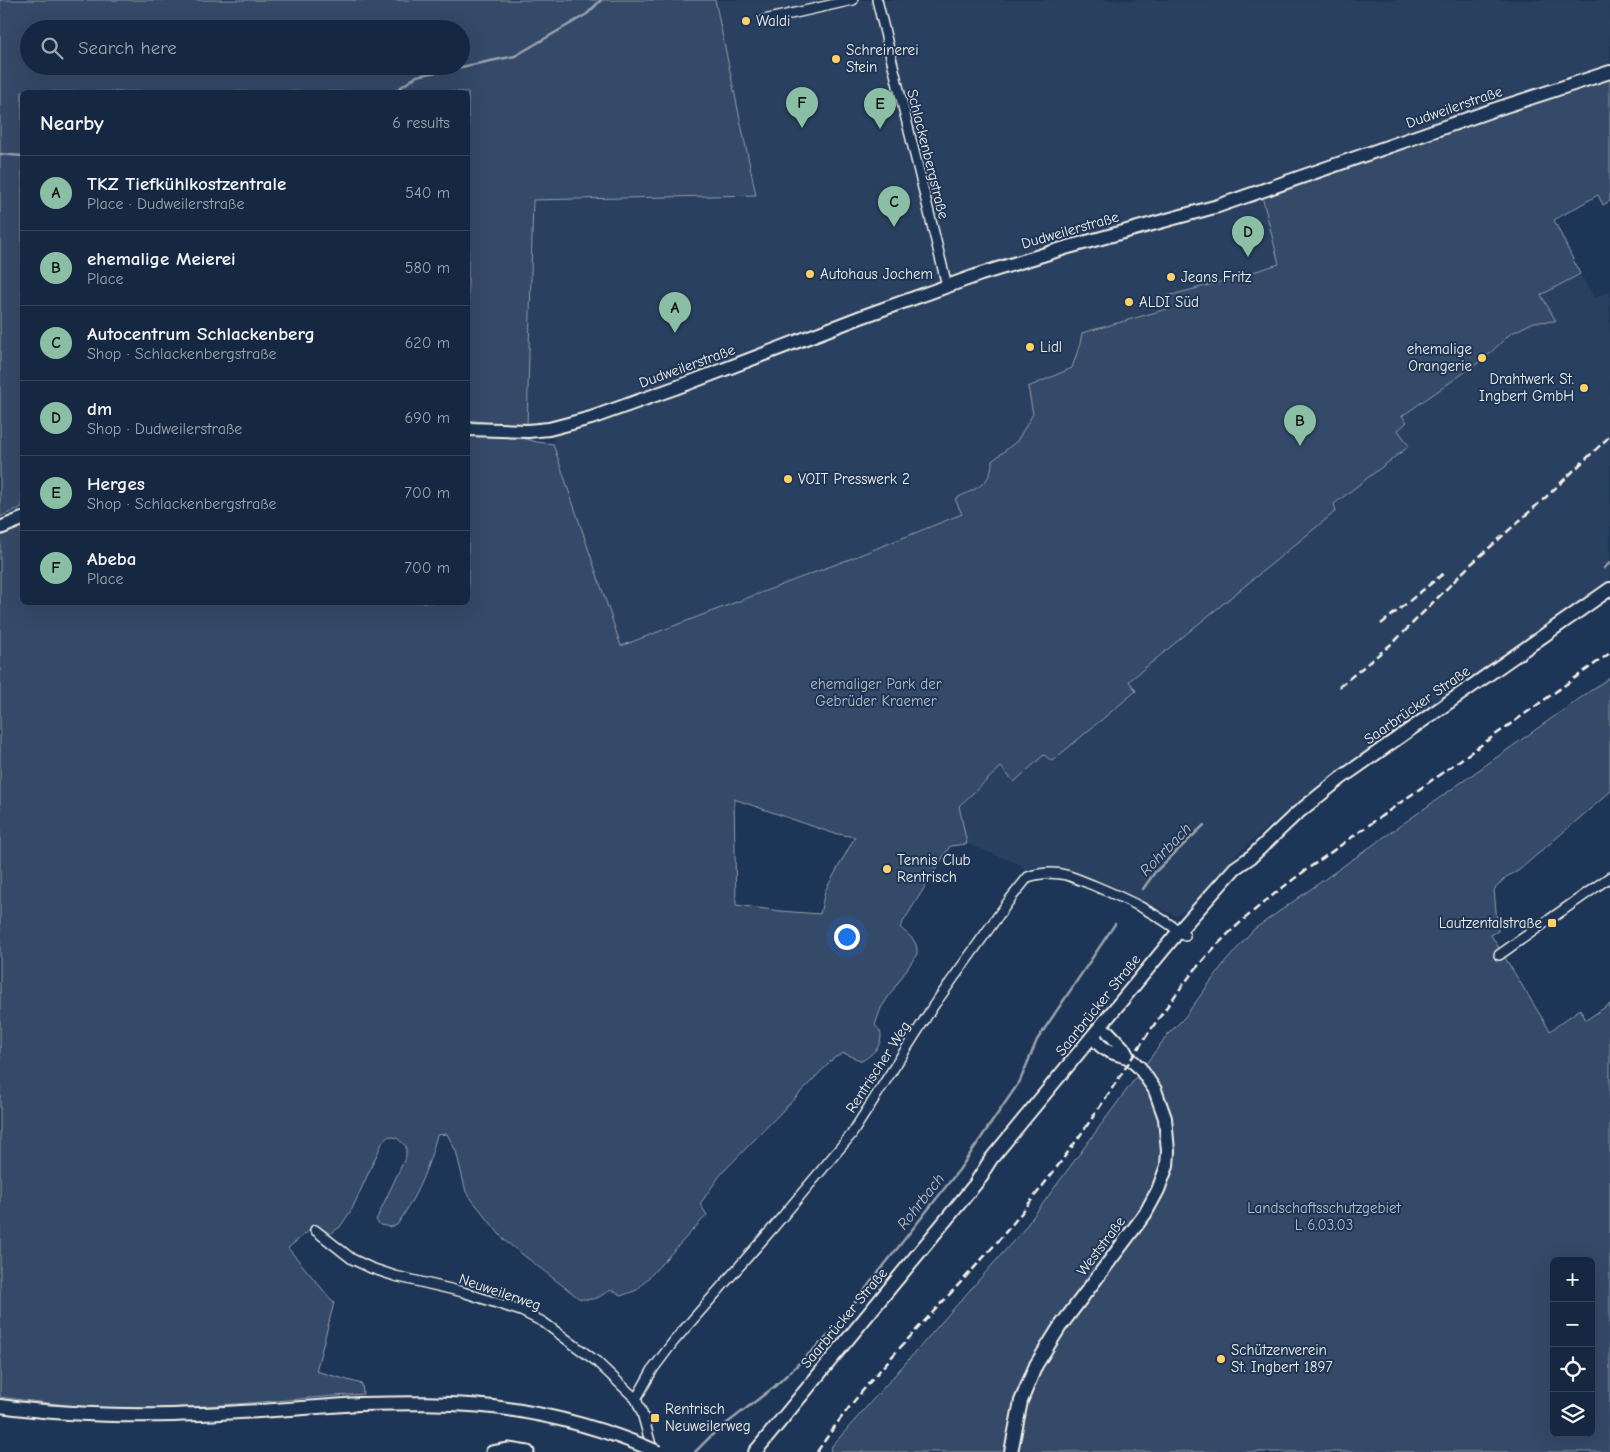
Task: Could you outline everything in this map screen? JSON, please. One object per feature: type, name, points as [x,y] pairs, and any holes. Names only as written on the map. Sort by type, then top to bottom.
[{"type":"main road","name":"Dudweilerstraße","points":[[470,429],[528,431],[549,429],[591,418],[946,286],[1020,261],[1218,206],[1608,72]]},
{"type":"main road","points":[[0,528],[20,520]]},
{"type":"main road","name":"Saarbrücker Straße","points":[[755,1452],[977,1181],[996,1163],[1235,868],[1251,857],[1295,815],[1341,778],[1610,589]]},
{"type":"main road","name":"Weststraße","points":[[1011,1452],[1021,1401],[1036,1365],[1059,1328],[1145,1214],[1158,1190],[1167,1166],[1167,1132],[1161,1105],[1148,1079],[1128,1057],[1123,1048],[1100,1036]]},
{"type":"main road","points":[[0,1406],[76,1415],[149,1416],[215,1414],[359,1404],[448,1404],[491,1407],[530,1413],[589,1426],[658,1452]]},
{"type":"street","points":[[764,20],[852,0]]},
{"type":"street","name":"Schlackenbergstraße","points":[[877,0],[946,286]]},
{"type":"street","name":"Rentrischer Weg","points":[[636,1399],[653,1369],[674,1341],[851,1135],[934,1005],[1028,877],[1051,873],[1078,879],[1145,910],[1182,934]]},
{"type":"street","points":[[1499,955],[1610,877]]},
{"type":"street","name":"Neuweilerweg","points":[[315,1230],[352,1259],[371,1268],[395,1276],[463,1292],[533,1316],[550,1327],[596,1361],[636,1399],[653,1452]]},
{"type":"street","points":[[492,1452],[509,1449],[528,1452]]},
{"type":"shaded area","points":[[715,0],[1610,0],[1610,76],[1262,196],[1279,264],[1164,297],[1167,309],[1082,333],[1072,368],[1028,387],[1033,414],[1017,441],[992,461],[992,469],[984,484],[955,499],[962,514],[621,646],[553,444],[555,420],[527,428],[533,199],[756,195]]},
{"type":"shaded area","points":[[1580,274],[1595,298],[1610,291],[1610,587],[1343,779],[1284,813],[1237,854],[1193,905],[1176,916],[1073,871],[1062,870],[1029,874],[1019,864],[967,844],[959,807],[1001,767],[1408,446],[1398,430],[1402,416],[1485,358],[1510,334],[1534,322],[1556,321],[1541,295]]},
{"type":"green space","points":[[0,0],[715,0],[756,195],[533,200],[527,428],[470,420],[470,90],[20,90],[20,508],[0,517]]},
{"type":"green space","name":"ehemaliger Park der Gebrüder Kraemer","points":[[1610,76],[1610,201],[1603,205],[1598,195],[1554,220],[1580,274],[1541,295],[1556,321],[1534,322],[1510,334],[1485,358],[1402,416],[1407,422],[1398,430],[1409,446],[1334,504],[1336,511],[1129,681],[1136,691],[1052,761],[1044,755],[1014,782],[1001,767],[959,806],[967,844],[950,846],[900,927],[916,945],[917,954],[881,1008],[875,1025],[881,1035],[878,1047],[862,1061],[844,1053],[834,1058],[721,1174],[700,1204],[707,1215],[637,1290],[621,1296],[611,1291],[595,1299],[580,1299],[504,1240],[466,1192],[456,1151],[447,1134],[437,1135],[421,1182],[397,1225],[391,1227],[380,1225],[376,1220],[406,1156],[406,1146],[397,1138],[389,1136],[383,1141],[352,1209],[340,1227],[330,1234],[316,1225],[288,1248],[334,1303],[316,1371],[362,1384],[363,1394],[227,1405],[159,1408],[91,1407],[0,1397],[0,534],[20,525],[20,605],[470,605],[470,433],[519,437],[553,444],[621,646],[962,514],[955,499],[975,489],[985,481],[989,476],[992,461],[1017,441],[1033,414],[1028,387],[1072,368],[1082,333],[1167,309],[1164,297],[1279,264],[1262,196]],"holes":[[[734,799],[832,833],[855,837],[825,891],[820,914],[736,905]]]},
{"type":"green space","name":"Landschaftsschutzgebiet L 6.03.03","points":[[1610,677],[1610,792],[1518,871],[1506,877],[1494,890],[1498,931],[1491,935],[1550,1031],[1580,1009],[1586,1020],[1610,1004],[1610,1452],[830,1452],[832,1446],[1024,1229],[1168,1034],[1184,1018],[1222,966],[1253,930]]},
{"type":"waterway","points":[[470,65],[515,56],[587,14],[601,0]]},
{"type":"waterway","points":[[397,90],[417,76],[422,75]]},
{"type":"waterway","points":[[0,154],[20,156]]},
{"type":"waterway","name":"Rohrbach","points":[[1604,568],[1610,563]]},
{"type":"waterway","name":"Rohrbach","points":[[1143,889],[1155,872],[1204,825]]},
{"type":"waterway","name":"Rohrbach","points":[[695,1452],[713,1434],[774,1387],[830,1334],[959,1170],[1020,1081],[1037,1040],[1115,924]]},
{"type":"railway","points":[[1339,687],[1395,641],[1469,566],[1610,436]]},
{"type":"railway","points":[[1381,624],[1444,573]]},
{"type":"railway","points":[[817,1452],[863,1390],[994,1246],[1029,1203],[1090,1122],[1171,1000],[1210,952],[1263,903],[1306,870],[1610,653]]},
{"type":"place","name":"Waldi","points":[[746,21]]},
{"type":"place","name":"Schreinerei Stein","points":[[836,59]]},
{"type":"place","name":"Abeba","points":[[802,128]]},
{"type":"place","name":"Herges","points":[[880,129]]},
{"type":"place","name":"Autocentrum Schlackenberg","points":[[894,227]]},
{"type":"place","name":"dm","points":[[1248,257]]},
{"type":"place","name":"Autohaus Jochem","points":[[810,274]]},
{"type":"place","name":"Jeans Fritz","points":[[1171,277]]},
{"type":"place","name":"ALDI Süd","points":[[1129,302]]},
{"type":"place","name":"TKZ Tiefkühlkostzentrale","points":[[675,333]]},
{"type":"place","name":"Lidl","points":[[1030,347]]},
{"type":"place","name":"ehemalige Orangerie","points":[[1482,358]]},
{"type":"place","name":"Drahtwerk St. Ingbert GmbH","points":[[1584,388]]},
{"type":"place","name":"ehemalige Meierei","points":[[1300,446]]},
{"type":"place","name":"VOIT Presswerk 2","points":[[788,479]]},
{"type":"place","name":"Tennis Club Rentrisch","points":[[887,869]]},
{"type":"place","name":"Lautzentalstraße","points":[[1552,923]]},
{"type":"place","name":"Schützenverein St. Ingbert 1897","points":[[1221,1359]]},
{"type":"place","name":"Rentrisch Neuweilerweg","points":[[655,1418]]}]
